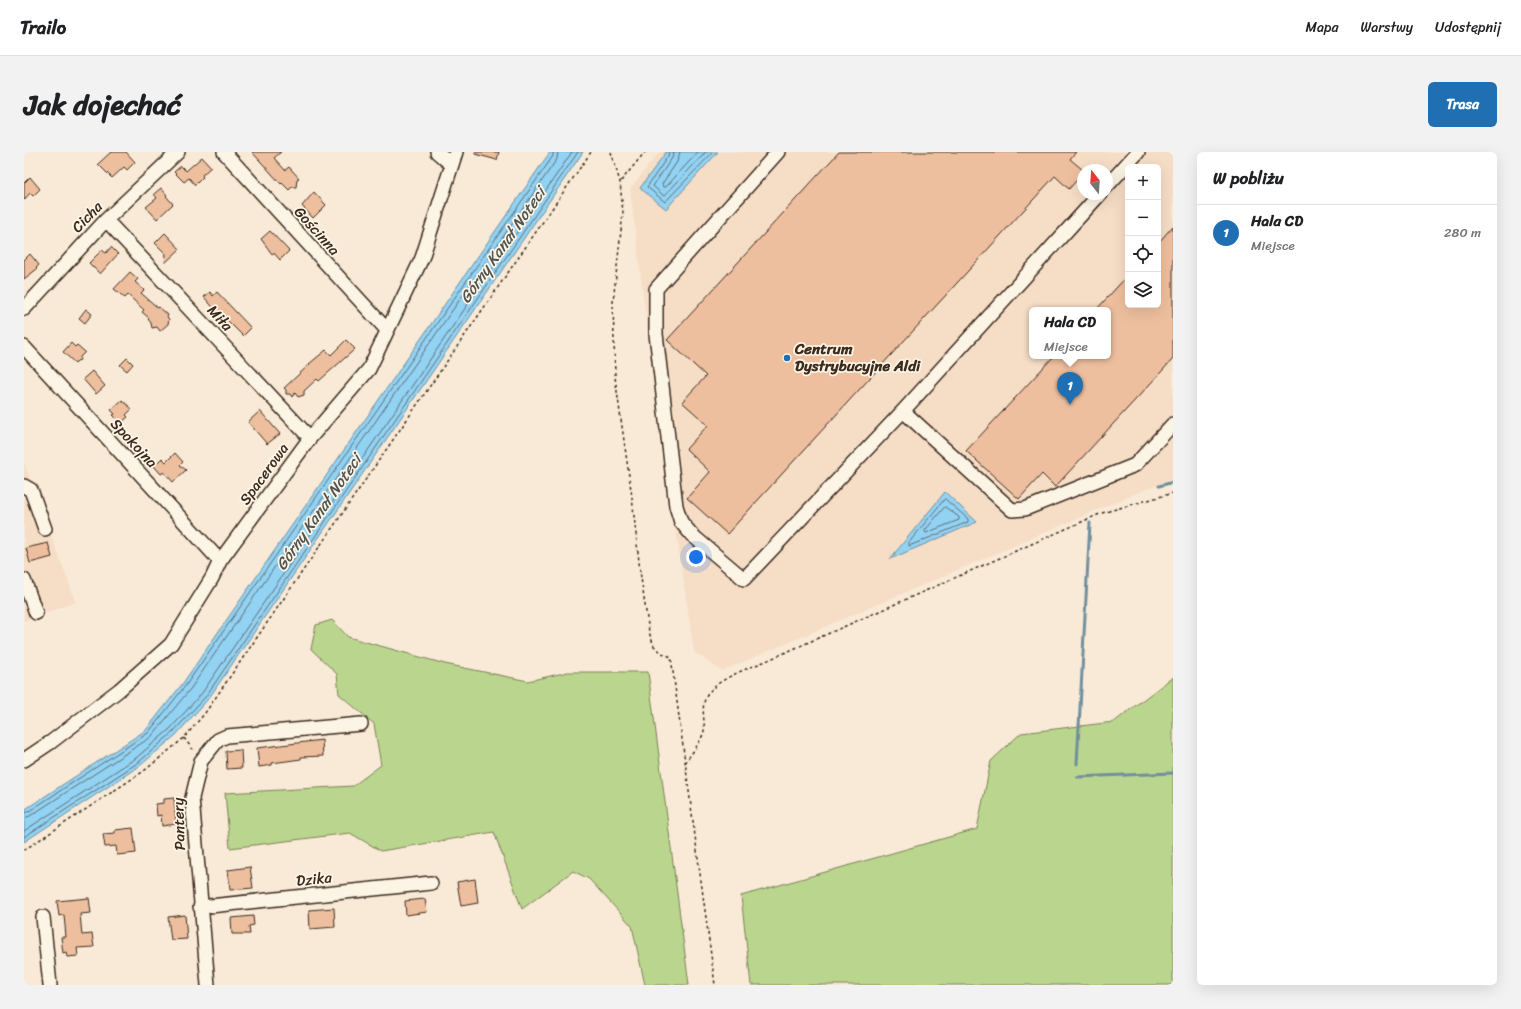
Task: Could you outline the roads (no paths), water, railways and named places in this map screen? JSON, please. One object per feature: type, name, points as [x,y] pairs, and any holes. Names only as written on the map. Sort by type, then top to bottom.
[{"type":"street","name":"Cicha","points":[[24,309],[106,220],[178,152]]},
{"type":"street","name":"Gościnna","points":[[224,152],[387,330]]},
{"type":"street","points":[[437,152],[452,166]]},
{"type":"street","name":"Spacerowa","points":[[24,760],[119,690],[171,644],[212,578],[220,561],[310,438],[369,369],[422,258],[456,152]]},
{"type":"street","points":[[778,152],[656,289],[656,334],[676,506],[681,522],[692,535],[744,580],[903,411],[1095,200]]},
{"type":"street","points":[[1113,179],[1138,152]]},
{"type":"street","name":"Miła","points":[[106,220],[310,438]]},
{"type":"street","name":"Spokojna","points":[[24,347],[220,561]]},
{"type":"street","points":[[903,411],[1012,510],[1024,509],[1135,465],[1173,424]]},
{"type":"street","points":[[24,486],[32,490],[45,529]]},
{"type":"street","points":[[24,580],[36,613]]},
{"type":"street","name":"Pantery","points":[[208,985],[200,907],[192,798],[201,761],[218,740],[227,736],[361,724]]},
{"type":"street","name":"Dzika","points":[[200,907],[432,883]]},
{"type":"street","points":[[43,917],[50,985]]},
{"type":"water","name":"Górny Kanał Noteci","points":[[550,152],[583,152],[209,698],[176,735],[141,765],[24,842],[24,810],[146,730],[183,683]]},
{"type":"water","points":[[666,152],[718,152],[666,209],[640,188]]},
{"type":"water","points":[[945,492],[977,522],[890,559]]},
{"type":"waterway","points":[[1159,486],[1173,482]]},
{"type":"waterway","points":[[1077,764],[1090,523]]},
{"type":"waterway","points":[[1077,777],[1173,773]]},
{"type":"place","name":"Centrum Dystrybucyjne Aldi","points":[[787,358]]},
{"type":"place","name":"Hala CD","points":[[1070,405]]}]
